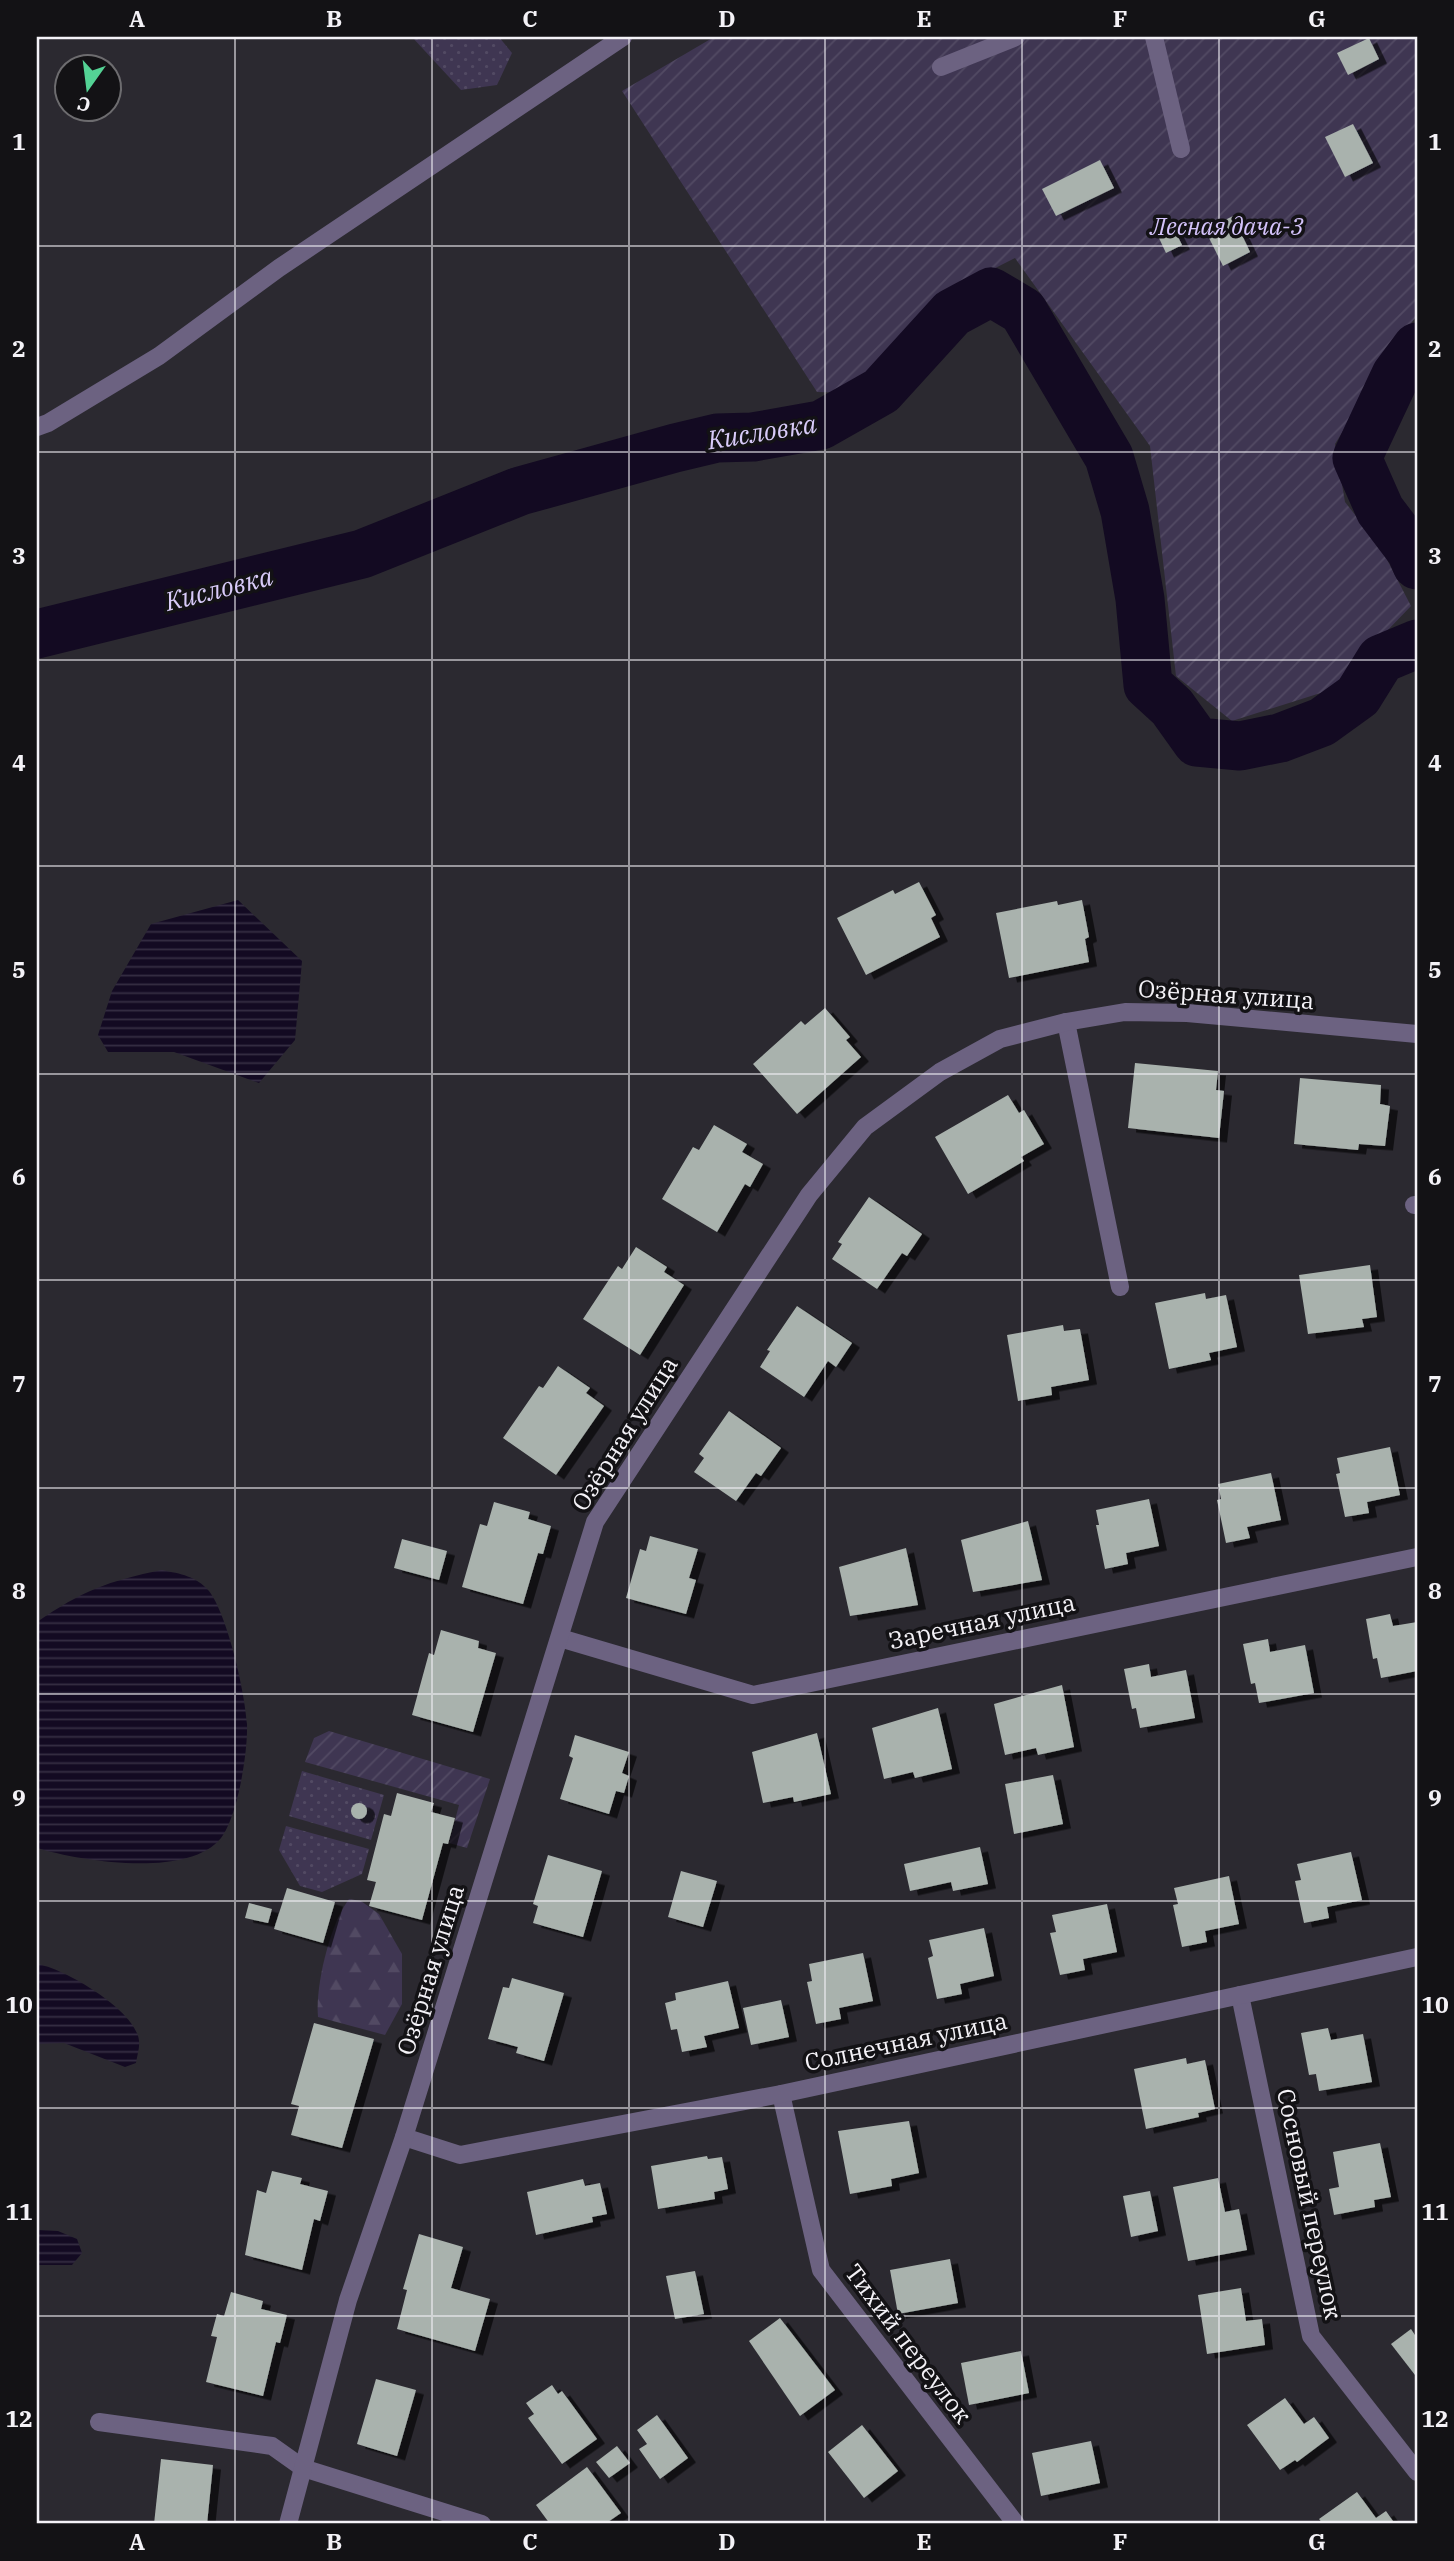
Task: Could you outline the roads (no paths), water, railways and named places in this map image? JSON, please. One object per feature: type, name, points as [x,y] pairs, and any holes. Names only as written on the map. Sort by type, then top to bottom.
[{"type":"street","points":[[37,426],[48,423],[159,356],[279,268],[623,37]]},
{"type":"street","points":[[941,67],[1016,37]]},
{"type":"street","points":[[1154,37],[1181,149]]},
{"type":"street","name":"Озёрная улица","points":[[288,2524],[348,2300],[404,2137],[595,1522],[809,1195],[865,1127],[940,1072],[1000,1039],[1066,1022],[1125,1012],[1187,1013],[1417,1034]]},
{"type":"street","points":[[1066,1022],[1120,1287]]},
{"type":"street","name":"Заречная улица","points":[[560,1637],[753,1695],[1417,1557]]},
{"type":"street","name":"Солнечная улица","points":[[404,2137],[460,2155],[781,2094],[1417,1957]]},
{"type":"street","name":"Сосновый переулок","points":[[1240,1995],[1311,2336],[1416,2468]]},
{"type":"street","name":"Тихий переулок","points":[[781,2094],[821,2270],[1016,2524]]},
{"type":"street","points":[[99,2422],[272,2446],[303,2468],[482,2524]]},
{"type":"waterway","name":"Кисловка","points":[[37,634],[362,554],[520,491],[675,448],[717,438],[753,437],[821,425],[881,391],[952,313],[991,292],[1023,311],[1109,457],[1125,511],[1140,599],[1148,685],[1172,707],[1197,742],[1240,746],[1280,738],[1322,722],[1358,696],[1381,659],[1417,644]]},
{"type":"waterway","name":"Кисловка","points":[[1417,347],[1396,375],[1357,458],[1380,510],[1411,551],[1417,565]]},
{"type":"park label","name":"Лесная дача-3","points":[[1227,227]]}]
